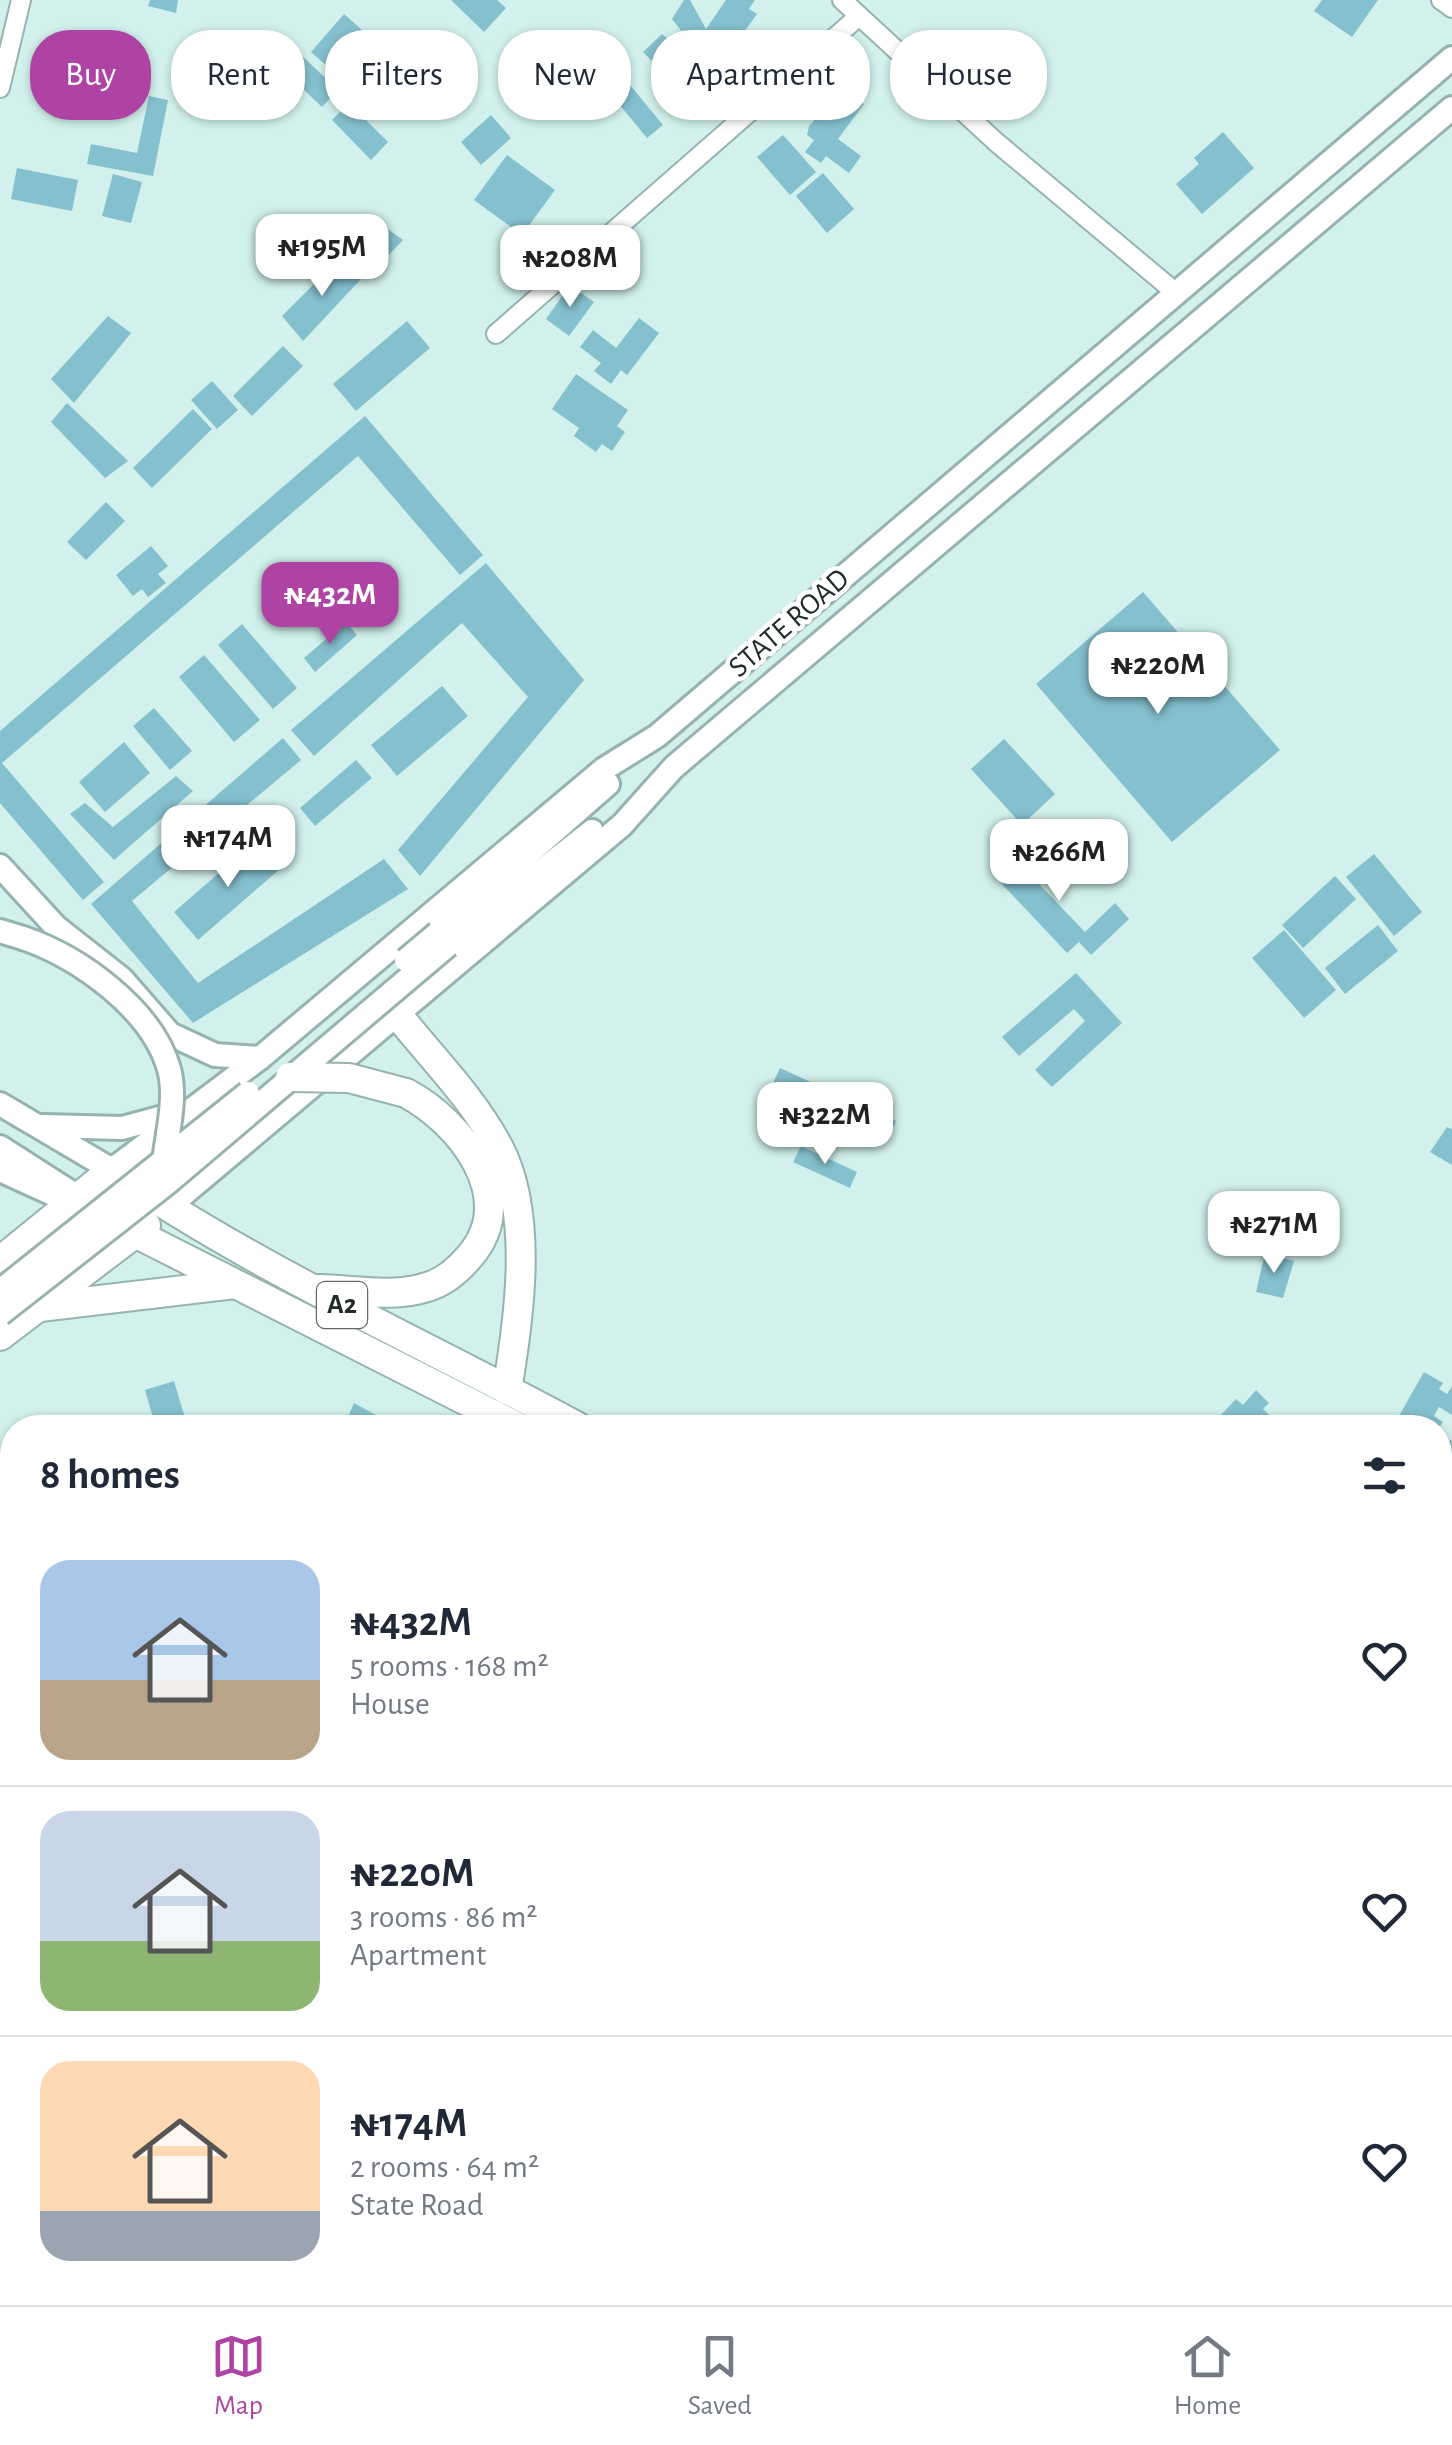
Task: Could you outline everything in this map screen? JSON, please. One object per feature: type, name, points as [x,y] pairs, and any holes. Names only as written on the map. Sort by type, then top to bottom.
[{"type":"highway","points":[[397,1014],[468,1098],[500,1150],[513,1190],[520,1264],[506,1390]]},
{"type":"highway","points":[[290,1076],[348,1078],[406,1093],[464,1138],[488,1199],[488,1214],[477,1248],[448,1278],[410,1292],[311,1289]]},
{"type":"highway","points":[[0,1260],[112,1170]]},
{"type":"highway","name":"A2","points":[[112,1170],[167,1208],[311,1289],[555,1415]]},
{"type":"highway","name":"A2","points":[[78,1198],[135,1234],[494,1415]]},
{"type":"highway","points":[[0,1336],[167,1208]]},
{"type":"highway","points":[[38,1308],[236,1284]]},
{"type":"main road","name":"STATE ROAD","points":[[112,1170],[260,1058],[604,770],[657,736],[1452,58]]},
{"type":"main road","name":"STATE ROAD","points":[[167,1208],[622,824],[674,767],[1452,108]]},
{"type":"main road","points":[[0,1314],[166,1184],[290,1076],[443,939],[657,736]]},
{"type":"main road","points":[[0,1291],[443,939],[674,767]]},
{"type":"main road","points":[[0,866],[56,927],[122,979],[170,1034],[216,1055],[260,1058]]},
{"type":"main road","points":[[0,932],[44,944],[100,980],[124,1002],[162,1051],[170,1072],[172,1100],[164,1162]]},
{"type":"main road","points":[[36,1126],[122,1128],[154,1122],[200,1102]]},
{"type":"main road","points":[[0,1104],[112,1170]]},
{"type":"main road","points":[[0,1147],[78,1198]]},
{"type":"main road","points":[[0,1170],[44,1192],[78,1198]]},
{"type":"street","points":[[0,88],[21,0]]},
{"type":"street","points":[[842,0],[996,142],[1175,292]]},
{"type":"street","points":[[1441,0],[1452,8]]},
{"type":"street","points":[[496,334],[858,16]]},
{"type":"building","points":[[150,0],[178,0],[176,13],[148,6]]},
{"type":"building","points":[[451,0],[497,0],[506,8],[484,32]]},
{"type":"building","points":[[684,0],[690,0],[706,29],[726,0],[755,0],[749,9],[757,14],[746,30],[681,30],[672,19]]},
{"type":"building","points":[[1322,0],[1378,0],[1352,37],[1314,11]]},
{"type":"building","points":[[344,14],[362,30],[330,30]]},
{"type":"building","points":[[325,36],[325,64],[311,52]]},
{"type":"building","points":[[651,44],[651,60],[643,52]]},
{"type":"building","points":[[305,59],[325,78],[322,107],[305,91]]},
{"type":"building","points":[[631,86],[651,110],[651,120],[659,120],[663,125],[647,138],[631,119]]},
{"type":"building","points":[[151,96],[168,100],[153,176],[87,164],[91,144],[137,153],[144,120],[151,120]]},
{"type":"building","points":[[491,115],[511,138],[481,165],[461,142]]},
{"type":"building","points":[[332,120],[366,120],[388,142],[371,160]]},
{"type":"building","points":[[814,120],[852,120],[838,139],[861,156],[849,173],[826,156],[821,163],[805,152],[814,140],[807,135]]},
{"type":"building","points":[[1223,132],[1254,168],[1202,214],[1176,184],[1199,164],[1194,158]]},
{"type":"building","points":[[783,135],[816,172],[790,195],[757,157]]},
{"type":"building","points":[[507,155],[555,190],[522,235],[474,200]]},
{"type":"building","points":[[17,168],[78,180],[72,211],[11,199]]},
{"type":"building","points":[[823,173],[854,209],[827,233],[796,196]]},
{"type":"building","points":[[113,174],[142,182],[131,223],[102,216]]},
{"type":"building","points":[[378,222],[403,240],[379,265],[359,244]]},
{"type":"building","points":[[341,257],[362,278],[303,341],[282,316]]},
{"type":"building","points":[[570,285],[594,302],[569,336],[546,319]]},
{"type":"building","points":[[108,316],[131,333],[74,403],[51,379]]},
{"type":"building","points":[[639,318],[659,333],[627,375],[621,370],[611,384],[594,371],[601,363],[580,347],[593,330],[616,348]]},
{"type":"building","points":[[407,321],[430,348],[356,411],[333,384]]},
{"type":"building","points":[[283,346],[303,366],[252,416],[233,396]]},
{"type":"building","points":[[576,374],[628,410],[617,426],[625,432],[612,451],[602,444],[596,452],[574,436],[579,428],[552,409]]},
{"type":"building","points":[[212,381],[238,410],[217,429],[191,400]]},
{"type":"building","points":[[67,403],[128,461],[105,478],[51,422]]},
{"type":"building","points":[[193,409],[212,429],[152,488],[133,468]]},
{"type":"building","points":[[365,416],[483,555],[460,575],[358,456],[2,763],[104,882],[83,900],[0,803],[0,731]]},
{"type":"building","points":[[106,502],[125,521],[86,560],[67,542]]},
{"type":"building","points":[[151,546],[168,566],[158,574],[166,583],[148,597],[142,589],[133,596],[116,575]]},
{"type":"building","points":[[486,563],[584,680],[420,876],[398,850],[528,697],[462,623],[314,756],[291,730]]},
{"type":"building","points":[[1143,592],[1280,750],[1172,842],[1036,684]]},
{"type":"building","points":[[346,622],[357,635],[315,672],[304,658]]},
{"type":"building","points":[[242,624],[297,688],[273,709],[218,645]]},
{"type":"building","points":[[204,655],[260,720],[234,742],[179,677]]},
{"type":"building","points":[[442,686],[468,716],[397,776],[371,745]]},
{"type":"building","points":[[154,708],[192,751],[170,770],[133,726]]},
{"type":"building","points":[[283,738],[301,760],[132,901],[198,983],[384,859],[408,889],[193,1023],[91,904]]},
{"type":"building","points":[[1004,739],[1055,794],[1022,825],[971,769]]},
{"type":"building","points":[[124,742],[150,773],[105,812],[79,782]]},
{"type":"building","points":[[356,760],[372,778],[315,826],[300,808]]},
{"type":"building","points":[[176,776],[193,791],[114,860],[70,814],[85,803],[113,827]]},
{"type":"building","points":[[1055,838],[1069,855],[1039,884],[1085,932],[1115,903],[1129,919],[1091,955],[1079,942],[1067,953],[1002,884]]},
{"type":"building","points":[[257,840],[281,868],[198,940],[174,912]]},
{"type":"building","points":[[1374,854],[1422,912],[1394,936],[1346,877]]},
{"type":"building","points":[[1335,876],[1356,899],[1303,948],[1282,925]]},
{"type":"building","points":[[1378,925],[1398,951],[1345,994],[1325,968]]},
{"type":"building","points":[[1284,930],[1336,990],[1304,1018],[1252,958]]},
{"type":"building","points":[[1076,973],[1122,1023],[1052,1087],[1035,1070],[1085,1021],[1074,1009],[1019,1056],[1002,1037]]},
{"type":"building","points":[[780,1068],[896,1121],[889,1136],[773,1083]]},
{"type":"building","points":[[1447,1127],[1452,1129],[1452,1165],[1430,1152]]},
{"type":"building","points":[[801,1146],[857,1172],[850,1188],[793,1162]]},
{"type":"building","points":[[1265,1253],[1294,1261],[1283,1298],[1256,1292]]},
{"type":"building","points":[[1424,1372],[1443,1383],[1439,1389],[1447,1394],[1452,1386],[1452,1415],[1439,1407],[1435,1415],[1399,1415]]},
{"type":"building","points":[[174,1381],[184,1415],[152,1415],[145,1390]]},
{"type":"building","points":[[1256,1390],[1269,1403],[1263,1409],[1269,1415],[1221,1415],[1236,1399],[1243,1405]]},
{"type":"building","points":[[354,1403],[376,1415],[349,1415]]}]
